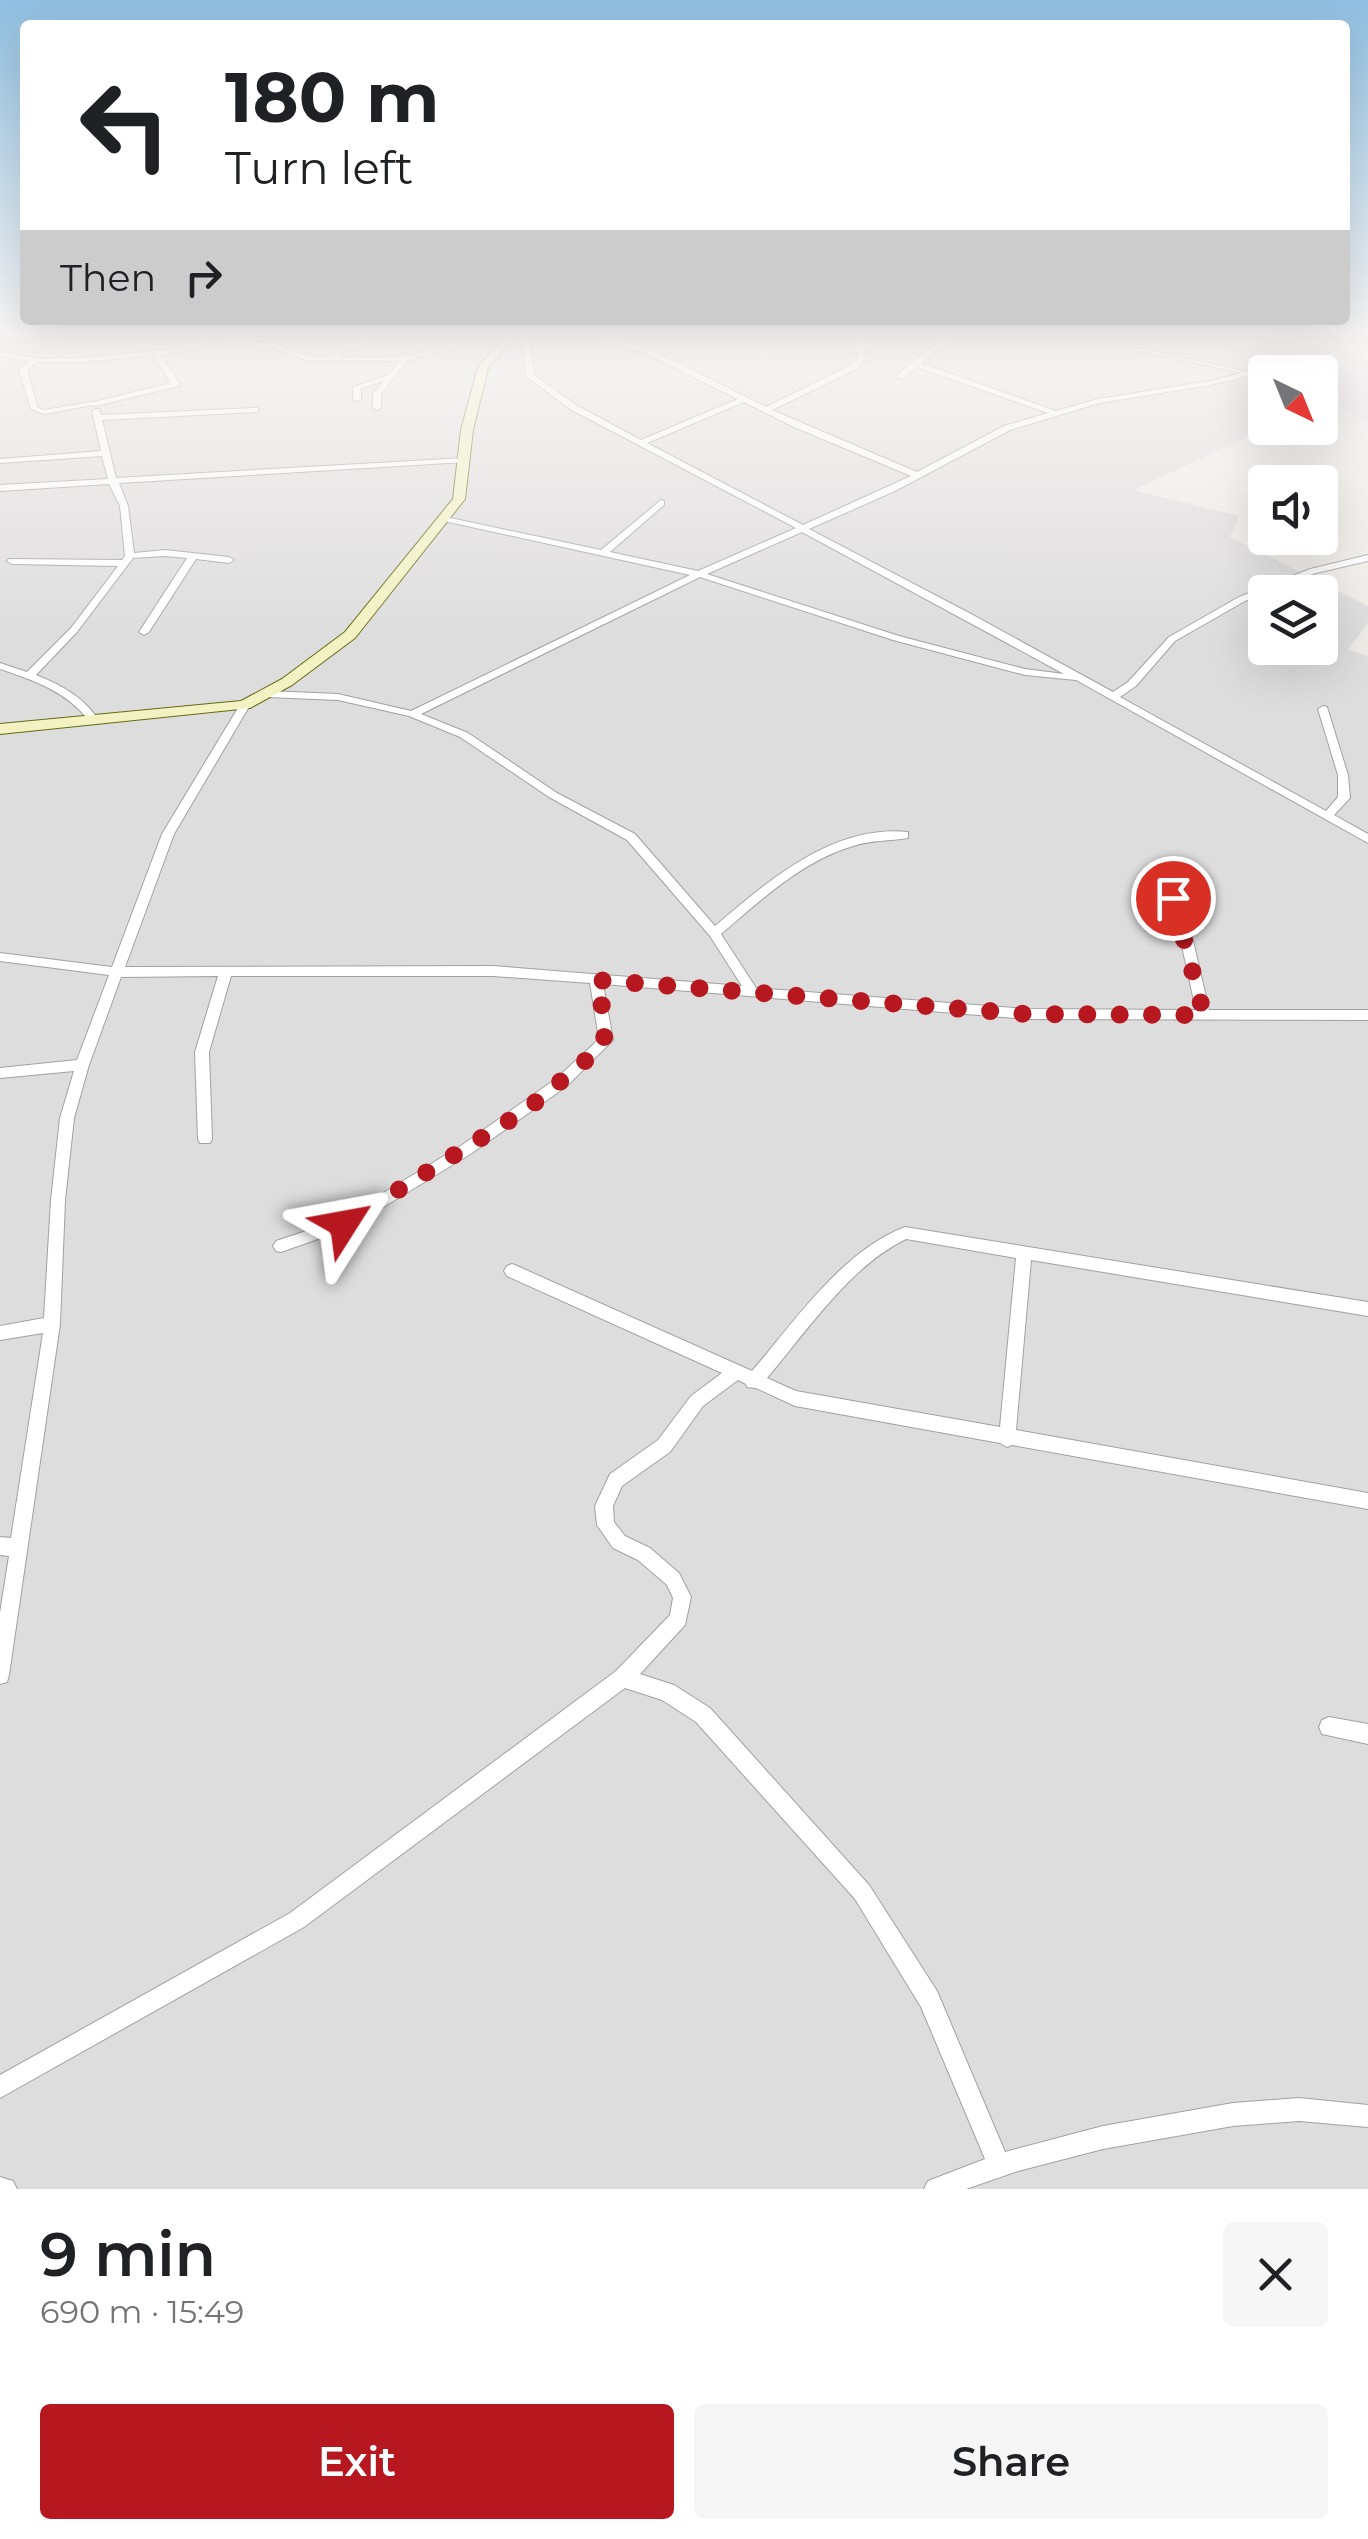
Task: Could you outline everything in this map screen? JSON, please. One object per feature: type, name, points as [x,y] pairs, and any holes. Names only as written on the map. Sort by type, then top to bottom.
[{"type":"street","points":[[29,676],[74,630],[127,560],[124,506],[102,435]]},
{"type":"street","points":[[0,729],[245,705],[268,694],[360,626],[459,500],[467,435]]},
{"type":"street","points":[[626,435],[1368,839]]},
{"type":"street","points":[[640,443],[659,435]]},
{"type":"street","points":[[824,435],[916,474]]},
{"type":"street","points":[[412,714],[699,574],[916,474],[989,435]]},
{"type":"street","points":[[0,461],[106,453]]},
{"type":"street","points":[[0,488],[465,460]]},
{"type":"street","points":[[604,552],[661,503]]},
{"type":"street","points":[[444,518],[699,574],[950,653],[1025,672],[1078,678]]},
{"type":"street","points":[[12,560],[127,560],[165,553],[229,560]]},
{"type":"street","points":[[144,632],[192,558]]},
{"type":"street","points":[[1112,697],[1132,684],[1172,639],[1242,598],[1313,571],[1368,558]]},
{"type":"street","points":[[0,666],[29,676],[86,707],[93,719]]},
{"type":"street","points":[[268,694],[338,697],[412,714],[464,736],[553,795],[631,837],[714,933],[752,991]]},
{"type":"street","points":[[0,1675],[6,1597],[20,1548],[52,1324],[58,1200],[67,1118],[82,1065],[168,834],[245,705]]},
{"type":"street","points":[[1323,709],[1343,775],[1344,798],[1327,816]]},
{"type":"street","points":[[714,933],[806,861],[870,834],[904,835]]},
{"type":"street","points":[[1164,877],[1182,919],[1204,1015]]},
{"type":"street","points":[[0,957],[119,972],[493,971],[1027,1014],[1368,1015]]},
{"type":"street","points":[[205,1138],[202,1052],[226,972]]},
{"type":"street","points":[[282,1246],[344,1224],[467,1149],[562,1082],[606,1040],[596,980]]},
{"type":"street","points":[[0,1073],[82,1065]]},
{"type":"street","points":[[0,2087],[297,1920],[623,1678],[679,1619],[682,1597],[673,1578],[644,1554],[619,1542],[606,1525],[604,1506],[616,1480],[664,1446],[698,1402],[744,1378],[886,1239],[905,1233],[1368,1309]]},
{"type":"street","points":[[1007,1439],[1024,1253]]},
{"type":"street","points":[[512,1271],[744,1378],[845,1410],[1368,1501]]},
{"type":"street","points":[[0,1333],[52,1324]]},
{"type":"street","points":[[0,1546],[20,1548]]},
{"type":"street","points":[[623,1678],[667,1692],[702,1715],[862,1892],[929,1999],[998,2163]]},
{"type":"street","points":[[1329,1727],[1368,1734]]},
{"type":"street","points":[[936,2189],[998,2163],[1082,2141],[1280,2110],[1368,2116]]},
{"type":"shaded area","points":[[0,435],[1248,435],[1133,490],[1239,516],[1230,537],[1248,546],[1248,555],[1266,555],[1306,575],[1248,575],[1248,665],[1338,665],[1338,591],[1368,606],[1368,623],[1348,650],[1368,656],[1368,2189],[0,2189]]},
{"type":"route","points":[[344,1224],[526,1110],[603,1046],[606,1024],[596,980],[1027,1014],[1204,1015],[1182,919],[1173,898]]}]
